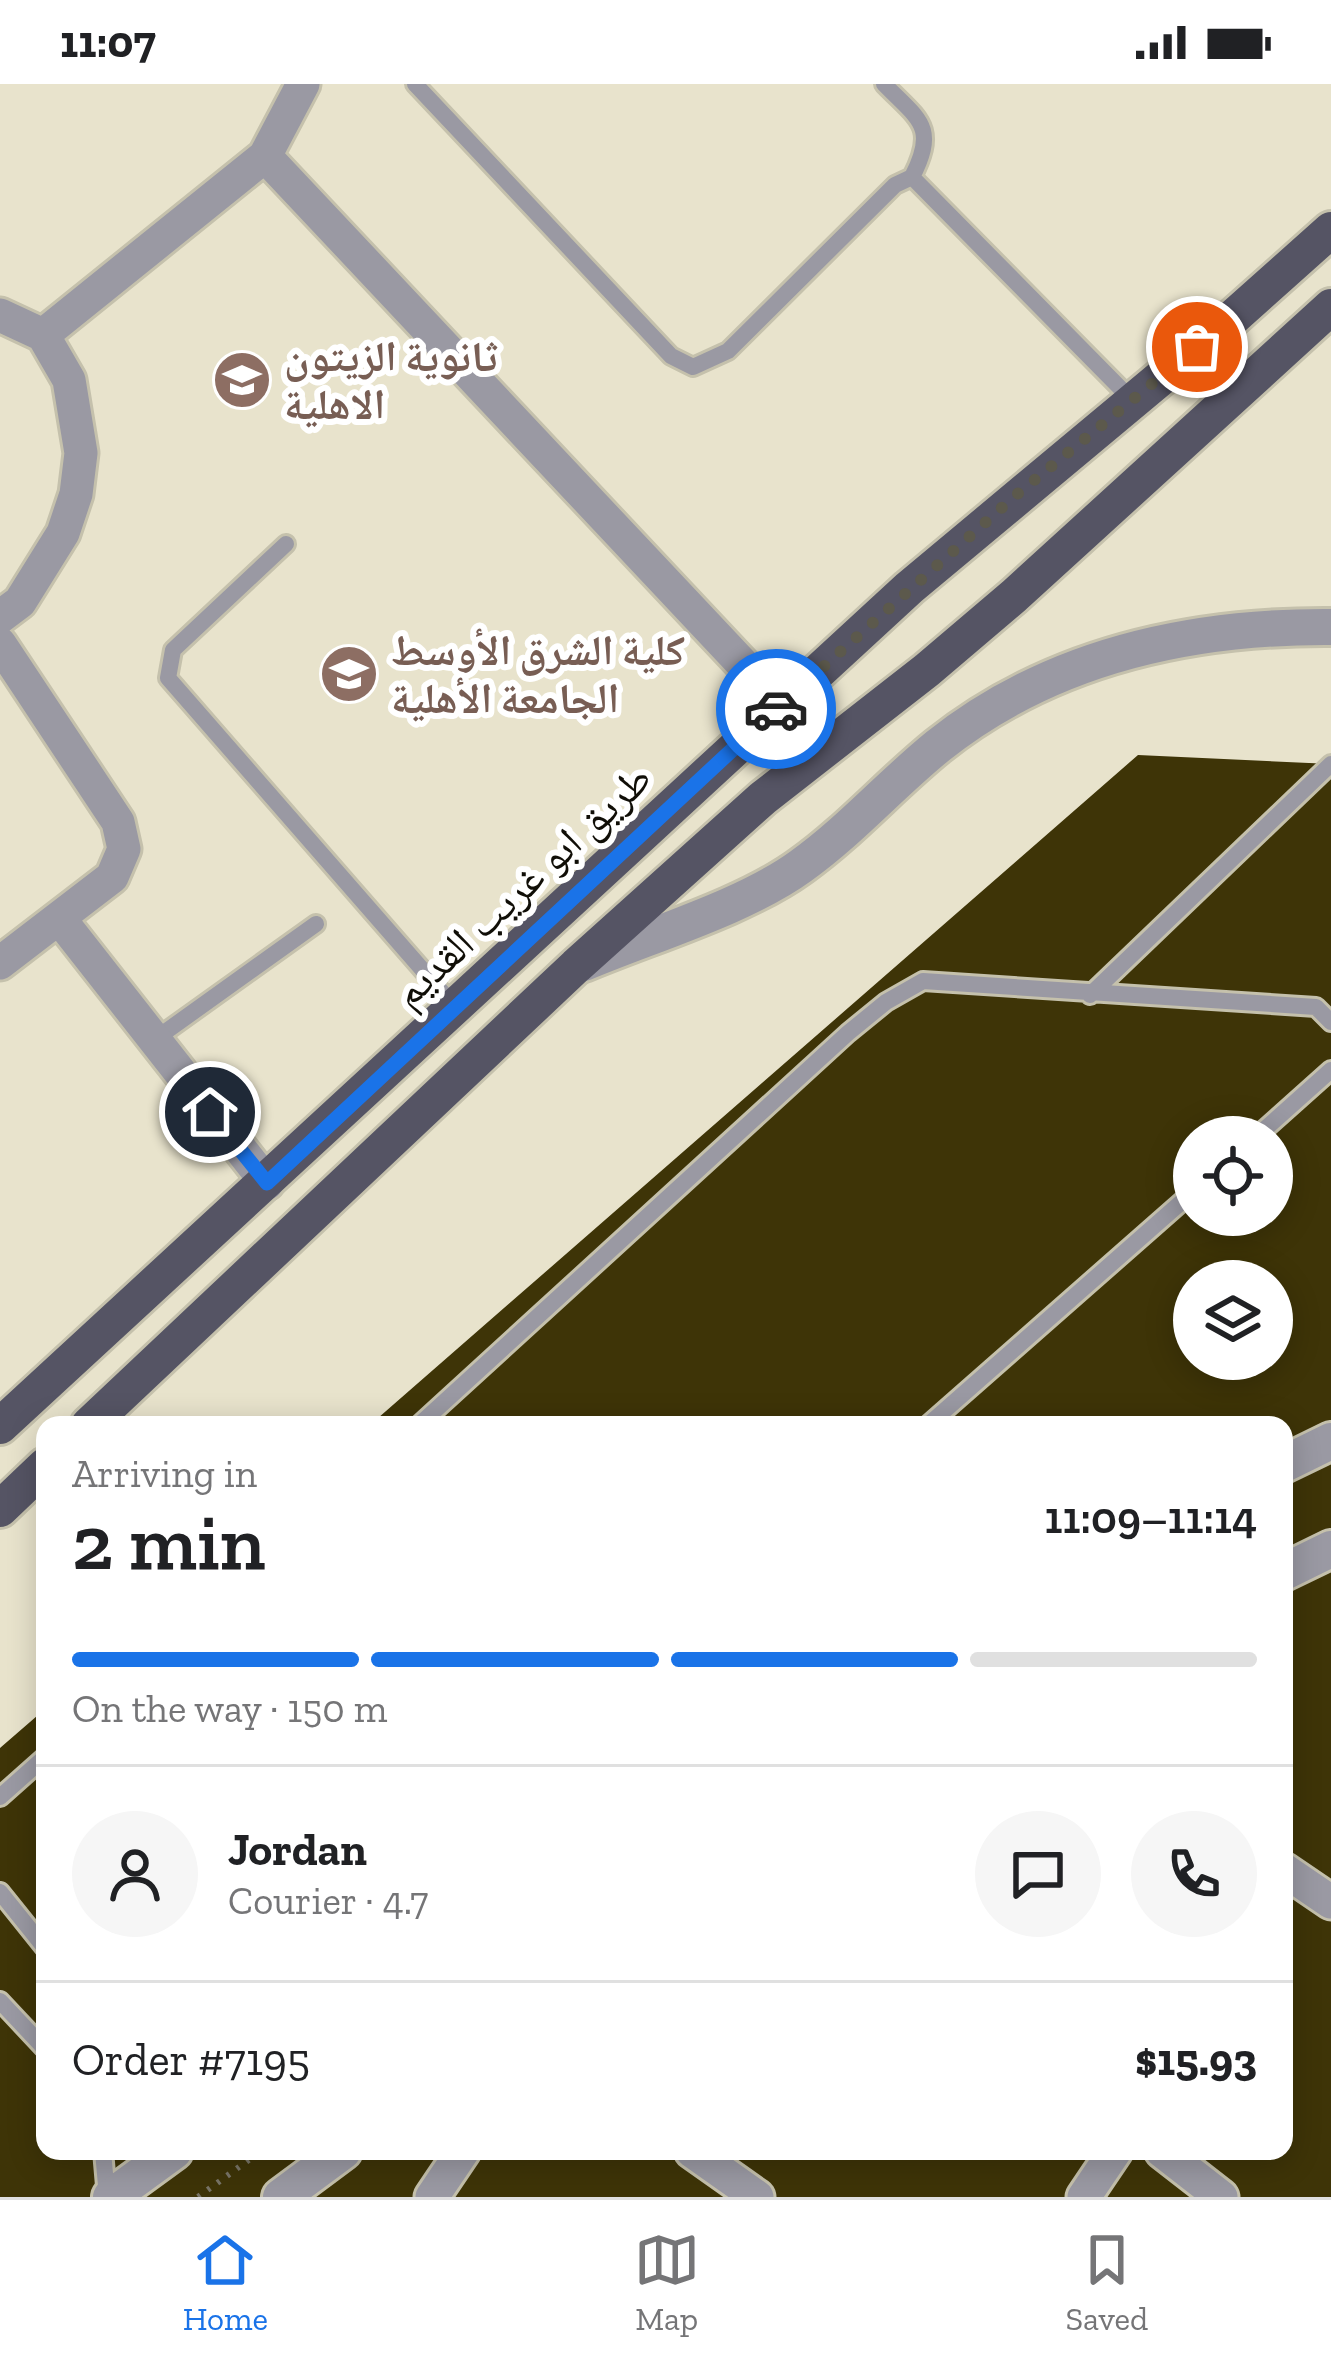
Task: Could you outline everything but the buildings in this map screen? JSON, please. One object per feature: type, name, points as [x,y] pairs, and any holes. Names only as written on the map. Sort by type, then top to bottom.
[{"type":"highway","name":"طريق ابو غريب القديم","points":[[0,1426],[781,705],[1015,496],[1331,230]]},
{"type":"highway","points":[[98,1416],[575,966],[763,798],[996,611],[1331,307]]},
{"type":"highway","points":[[0,1509],[36,1475]]},
{"type":"street","points":[[43,335],[265,156],[303,84]]},
{"type":"street","points":[[265,156],[781,705]]},
{"type":"street","points":[[0,315],[43,335],[69,380],[81,453],[76,494],[64,533],[20,602],[0,616]]},
{"type":"street","points":[[575,966],[754,894],[800,867],[939,746],[1006,698],[1085,662],[1162,641],[1244,630],[1331,626]]},
{"type":"street","points":[[0,644],[123,835],[122,859],[112,877],[0,963]]},
{"type":"street","points":[[59,918],[267,1183]]},
{"type":"street","points":[[1293,1460],[1331,1441]]},
{"type":"street","points":[[1293,1568],[1331,1549]]},
{"type":"street","points":[[1293,1886],[1331,1902]]},
{"type":"street","points":[[109,2197],[161,2160]]},
{"type":"street","points":[[281,2197],[331,2160]]},
{"type":"street","points":[[432,2197],[457,2160]]},
{"type":"street","points":[[705,2160],[757,2197]]},
{"type":"street","points":[[1084,2197],[1109,2160]]},
{"type":"street","points":[[1174,2160],[1221,2197]]},
{"type":"lane","points":[[415,84],[671,356],[694,367],[728,351],[895,184],[912,177],[926,150],[925,128],[884,84]]},
{"type":"lane","points":[[912,177],[1132,400]]},
{"type":"lane","points":[[286,544],[173,650],[169,678],[456,1008]]},
{"type":"lane","points":[[1090,995],[1331,764]]},
{"type":"lane","points":[[153,1041],[316,924]]},
{"type":"lane","points":[[429,1416],[886,1002],[923,981],[1316,1007],[1331,1022]]},
{"type":"lane","points":[[1280,1116],[1331,1070]]},
{"type":"lane","points":[[938,1416],[1173,1209]]},
{"type":"lane","points":[[0,1797],[36,1765]]},
{"type":"lane","points":[[0,1892],[36,1937]]},
{"type":"lane","points":[[0,2001],[36,2039]]},
{"type":"lane","points":[[104,2160],[109,2197]]},
{"type":"path","points":[[198,2197],[249,2160]]},
{"type":"way so far","points":[[776,709],[908,588],[1197,347]]},
{"type":"place","name":"ثانوية الزيتون الاهلية","points":[[242,380]]},
{"type":"place","name":"كلية الشرق الأوسط الجامعة الأهلية","points":[[349,674]]},
{"type":"route","points":[[210,1112],[267,1183],[776,709]]}]
